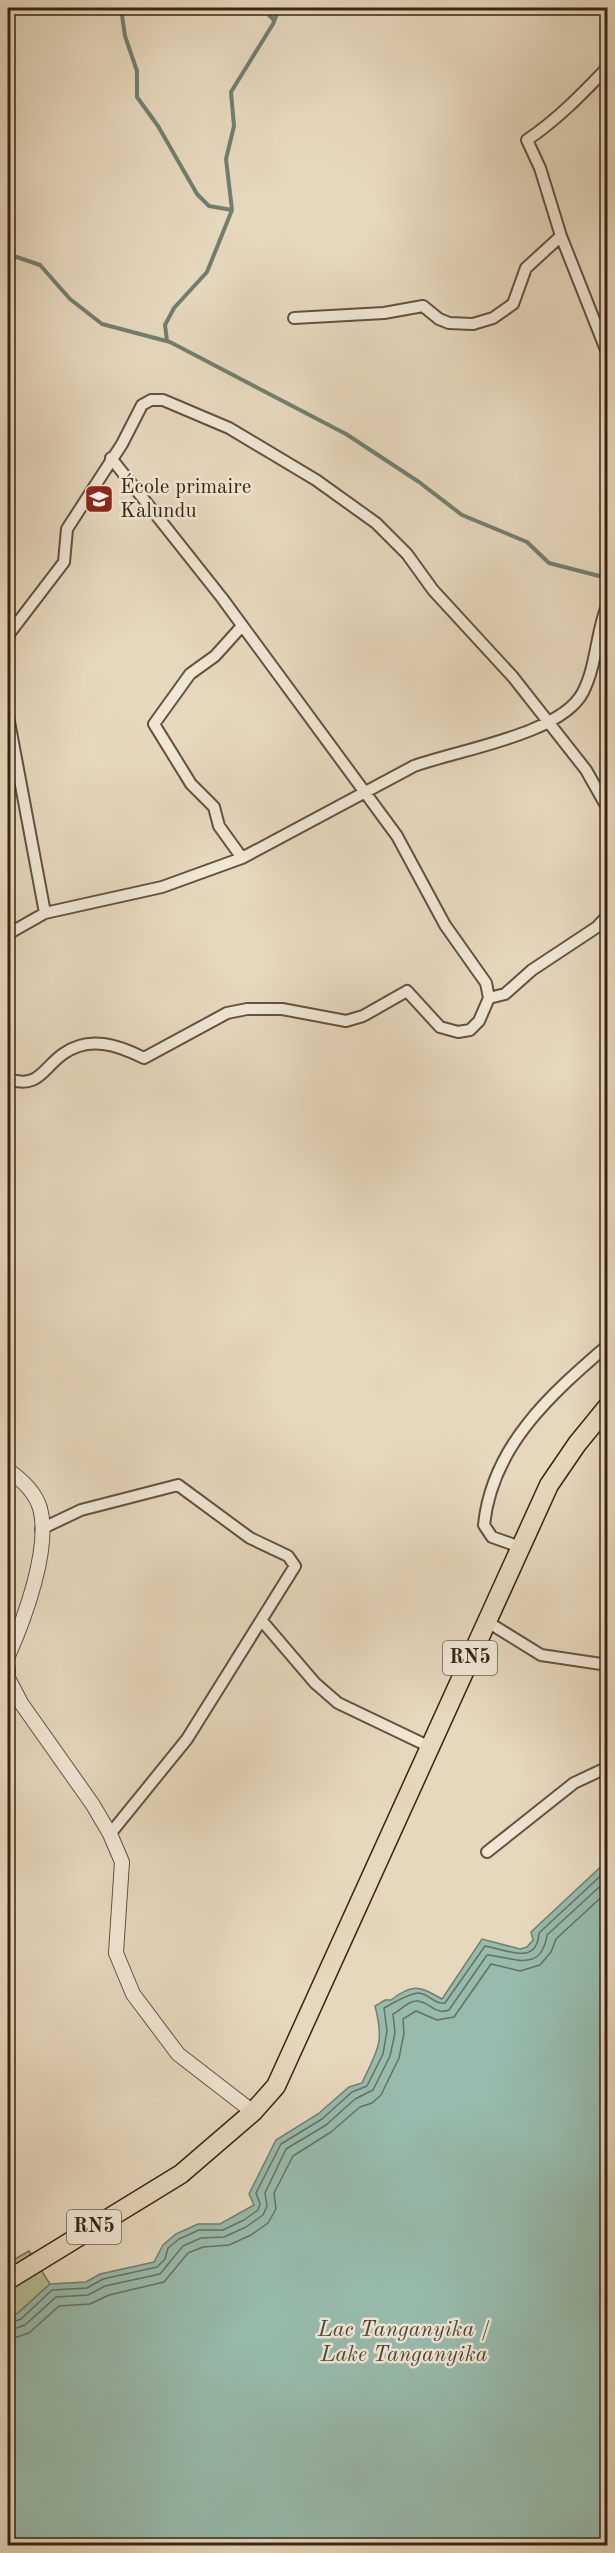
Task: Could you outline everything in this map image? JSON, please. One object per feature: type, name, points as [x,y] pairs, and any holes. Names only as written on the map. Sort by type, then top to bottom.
[{"type":"highway","name":"RN5","points":[[8,2280],[181,2174],[253,2112],[276,2086],[486,1622],[523,1548],[549,1485],[577,1444],[608,1406]]},
{"type":"street","points":[[608,67],[577,100],[547,126],[526,140],[551,196],[561,236],[608,355]]},
{"type":"street","points":[[294,318],[384,313],[423,306],[439,319],[449,323],[484,321],[507,311],[513,304],[526,268],[561,236]]},
{"type":"street","points":[[8,643],[9,634],[64,562],[67,529],[142,405],[151,400],[163,400],[229,428],[316,480],[376,523],[407,554],[433,590],[488,647],[549,722],[586,770],[608,809]]},
{"type":"street","points":[[8,1079],[16,1082],[35,1080],[64,1053],[86,1044],[109,1044],[144,1058],[227,1013],[240,1010],[282,1009],[346,1021],[363,1016],[407,991],[440,1027],[458,1032],[470,1030],[479,1021],[489,998],[486,983],[445,925],[397,836],[363,793],[242,626],[111,458]]},
{"type":"street","points":[[8,934],[45,913],[162,887],[242,858],[414,766],[444,755],[516,736],[549,722],[577,702],[584,690],[601,619],[608,603]]},
{"type":"street","points":[[242,626],[215,656],[190,674],[154,724],[191,784],[214,807],[219,826],[242,858]]},
{"type":"street","points":[[8,716],[45,913]]},
{"type":"street","points":[[489,998],[505,994],[532,970],[597,927],[608,915]]},
{"type":"street","points":[[523,1548],[492,1537],[484,1525],[506,1452],[521,1430],[555,1392],[608,1345]]},
{"type":"street","points":[[8,1470],[31,1492],[40,1508],[41,1529],[34,1588],[8,1656]]},
{"type":"street","points":[[41,1529],[81,1510],[178,1485],[250,1538],[288,1556],[295,1566],[188,1738],[111,1834]]},
{"type":"street","points":[[262,1621],[315,1683],[338,1703],[430,1747]]},
{"type":"street","points":[[486,1622],[541,1655],[608,1665]]},
{"type":"street","points":[[8,1669],[8,1678],[21,1703],[111,1834],[122,1862],[116,1953],[133,1994],[178,2054],[253,2112]]},
{"type":"street","points":[[487,1852],[573,1783],[608,1767]]},
{"type":"shaded area","points":[[29,2251],[50,2284],[17,2314],[8,2319],[8,2263]]},
{"type":"water","name":"Lac Tanganyika / Lake Tanganyika","points":[[607,1861],[607,2545],[8,2545],[8,2319],[17,2314],[50,2284],[86,2282],[100,2274],[154,2262],[163,2245],[176,2234],[198,2224],[220,2224],[254,2205],[249,2194],[276,2140],[318,2114],[349,2087],[362,2083],[378,2046],[379,2029],[375,2006],[416,1988],[442,1999],[482,1939],[520,1949],[527,1947],[533,1940],[531,1932]]},
{"type":"waterway","points":[[121,8],[125,36],[137,71],[137,97],[158,126],[197,194],[209,206],[232,210]]},
{"type":"waterway","points":[[262,8],[274,20]]},
{"type":"waterway","points":[[167,341],[165,325],[174,308],[207,272],[232,210],[226,159],[234,126],[231,92],[273,24],[279,8]]},
{"type":"waterway","points":[[8,254],[40,265],[70,299],[102,324],[170,342],[346,434],[419,482],[462,515],[527,542],[549,563],[603,577],[608,574]]},
{"type":"place","name":"École primaire Kalundu","points":[[99,499]]}]
